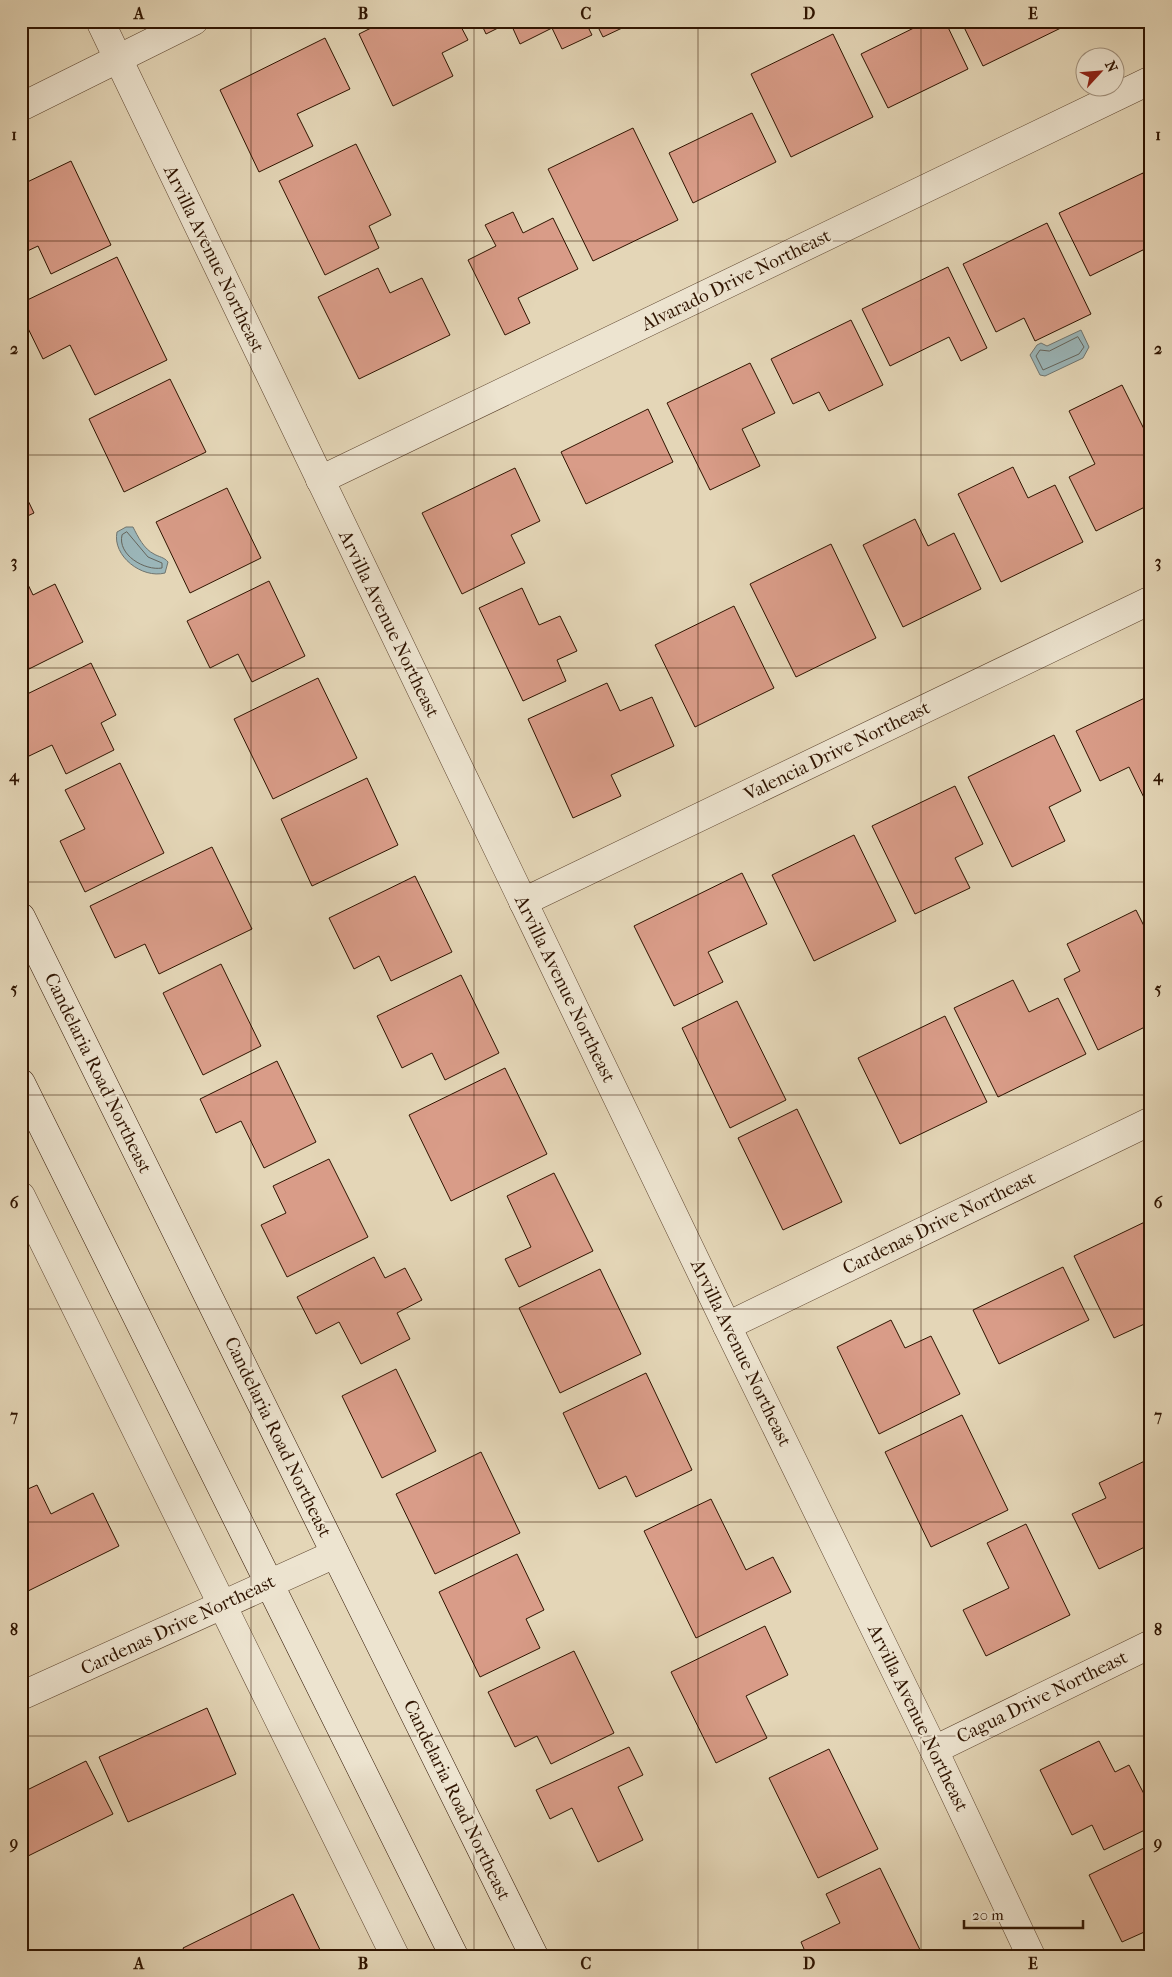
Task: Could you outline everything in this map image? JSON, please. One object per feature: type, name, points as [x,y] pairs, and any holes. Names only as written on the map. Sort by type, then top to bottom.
[{"type":"street","name":"Arvilla Avenue Northeast","points":[[100,21],[727,1326],[934,1750],[1031,1956]]},
{"type":"street","points":[[21,106],[194,21]]},
{"type":"street","name":"Alvarado Drive Northeast","points":[[320,480],[1151,80]]},
{"type":"street","name":"Valencia Drive Northeast","points":[[523,902],[1151,600]]},
{"type":"street","name":"Candelaria Road Northeast","points":[[21,917],[534,1956]]},
{"type":"street","points":[[21,1083],[454,1956]]},
{"type":"street","name":"Cardenas Drive Northeast","points":[[727,1326],[1151,1121]]},
{"type":"street","points":[[21,1196],[395,1956]]},
{"type":"street","name":"Cardenas Drive Northeast","points":[[21,1696],[224,1606],[268,1583],[336,1554]]},
{"type":"street","name":"Cagua Drive Northeast","points":[[934,1750],[1151,1644]]},
{"type":"water","points":[[1081,330],[1089,347],[1083,358],[1045,376],[1040,375],[1030,355],[1037,345],[1041,343],[1047,346]]},
{"type":"water","points":[[126,527],[133,527],[147,549],[168,562],[165,573],[156,574],[138,569],[124,557],[119,549],[117,532]]},
{"type":"building","points":[[385,21],[458,21],[468,40],[442,53],[453,76],[393,106],[359,34]]},
{"type":"building","points":[[480,21],[585,21],[592,35],[562,49],[552,28],[520,44],[510,22],[486,34]]},
{"type":"building","points":[[595,21],[637,21],[603,37]]},
{"type":"building","points":[[928,21],[945,21],[968,69],[888,108],[861,54]]},
{"type":"building","points":[[961,21],[1065,21],[1067,25],[983,66]]},
{"type":"building","points":[[833,34],[873,117],[791,157],[751,74]]},
{"type":"building","points":[[325,38],[350,89],[297,114],[313,146],[259,172],[220,90]]},
{"type":"building","points":[[752,113],[776,162],[693,203],[669,153]]},
{"type":"building","points":[[633,128],[678,220],[593,261],[548,169]]},
{"type":"building","points":[[356,144],[391,215],[369,226],[379,248],[325,275],[279,181]]},
{"type":"building","points":[[71,161],[111,245],[51,274],[38,246],[21,254],[21,185]]},
{"type":"building","points":[[1143,173],[1151,189],[1151,246],[1090,276],[1059,213]]},
{"type":"building","points":[[513,212],[523,233],[553,218],[578,269],[518,298],[530,323],[505,335],[468,260],[496,246],[485,225]]},
{"type":"building","points":[[1047,223],[1091,314],[1035,341],[1024,318],[996,332],[963,264]]},
{"type":"building","points":[[117,257],[167,360],[95,395],[70,345],[43,359],[21,314],[21,303]]},
{"type":"building","points":[[948,267],[987,348],[961,361],[949,337],[890,366],[862,309]]},
{"type":"building","points":[[378,268],[390,293],[422,278],[450,335],[359,379],[318,297]]},
{"type":"building","points":[[851,320],[883,385],[829,411],[819,392],[793,404],[771,359]]},
{"type":"building","points":[[750,363],[775,413],[742,429],[760,466],[710,490],[667,403]]},
{"type":"building","points":[[170,379],[206,452],[124,492],[89,419]]},
{"type":"building","points":[[1122,385],[1151,443],[1151,504],[1096,531],[1069,477],[1095,464],[1069,411]]},
{"type":"building","points":[[648,409],[673,462],[586,504],[561,452]]},
{"type":"building","points":[[1013,467],[1028,498],[1055,485],[1083,542],[1001,582],[958,494]]},
{"type":"building","points":[[515,468],[540,521],[511,535],[525,563],[462,594],[422,513]]},
{"type":"building","points":[[21,486],[34,513],[21,519]]},
{"type":"building","points":[[227,488],[261,558],[190,593],[156,522]]},
{"type":"building","points":[[915,519],[928,546],[954,533],[981,589],[903,627],[863,545]]},
{"type":"building","points":[[831,544],[876,638],[796,677],[750,584]]},
{"type":"building","points":[[21,570],[33,595],[55,584],[83,642],[21,673]]},
{"type":"building","points":[[269,581],[305,656],[252,682],[238,654],[210,668],[187,621]]},
{"type":"building","points":[[522,588],[539,625],[560,616],[577,651],[557,660],[566,681],[523,701],[479,608]]},
{"type":"building","points":[[734,606],[774,688],[695,727],[655,645]]},
{"type":"building","points":[[91,663],[116,715],[101,723],[114,750],[66,774],[52,745],[27,757],[21,745],[21,697]]},
{"type":"building","points":[[318,678],[357,758],[273,799],[234,719]]},
{"type":"building","points":[[607,683],[620,711],[652,697],[674,746],[611,775],[621,796],[573,818],[528,719]]},
{"type":"building","points":[[1151,695],[1151,812],[1129,767],[1100,781],[1076,731]]},
{"type":"building","points":[[1054,735],[1081,791],[1049,807],[1065,841],[1012,867],[968,777]]},
{"type":"building","points":[[120,763],[164,853],[85,892],[60,841],[85,829],[65,790]]},
{"type":"building","points":[[367,778],[398,845],[312,886],[281,819]]},
{"type":"building","points":[[955,786],[983,844],[955,858],[970,888],[915,914],[872,826]]},
{"type":"building","points":[[854,835],[896,921],[814,961],[772,875]]},
{"type":"building","points":[[212,847],[252,929],[159,974],[145,944],[115,958],[90,906]]},
{"type":"building","points":[[742,873],[767,924],[708,952],[723,982],[674,1006],[634,926]]},
{"type":"building","points":[[415,876],[452,952],[391,981],[379,956],[354,969],[329,918]]},
{"type":"building","points":[[1136,910],[1151,940],[1151,1024],[1098,1050],[1064,979],[1080,971],[1067,944]]},
{"type":"building","points":[[221,964],[261,1046],[203,1075],[163,993]]},
{"type":"building","points":[[461,975],[499,1053],[445,1080],[432,1053],[402,1068],[377,1016]]},
{"type":"building","points":[[1013,980],[1029,1012],[1058,998],[1086,1054],[998,1097],[954,1008]]},
{"type":"building","points":[[737,1001],[786,1100],[730,1128],[682,1028]]},
{"type":"building","points":[[945,1016],[987,1102],[900,1144],[858,1058]]},
{"type":"building","points":[[277,1061],[316,1142],[264,1168],[241,1121],[216,1133],[200,1099]]},
{"type":"building","points":[[505,1068],[547,1154],[451,1201],[409,1115]]},
{"type":"building","points":[[797,1109],[842,1202],[783,1230],[738,1138]]},
{"type":"building","points":[[329,1159],[368,1237],[287,1277],[261,1225],[286,1213],[273,1186]]},
{"type":"building","points":[[554,1173],[593,1251],[519,1287],[505,1259],[531,1247],[507,1196]]},
{"type":"building","points":[[1151,1219],[1151,1321],[1114,1338],[1074,1256]]},
{"type":"building","points":[[374,1257],[385,1278],[405,1268],[422,1300],[397,1313],[410,1339],[361,1364],[339,1322],[316,1334],[297,1297]]},
{"type":"building","points":[[1063,1267],[1089,1320],[999,1364],[973,1310]]},
{"type":"building","points":[[600,1269],[641,1354],[560,1393],[519,1308]]},
{"type":"building","points":[[891,1320],[905,1348],[931,1336],[960,1394],[879,1434],[837,1347]]},
{"type":"building","points":[[396,1369],[436,1451],[382,1478],[342,1396]]},
{"type":"building","points":[[646,1373],[692,1470],[636,1497],[626,1476],[599,1489],[563,1413]]},
{"type":"building","points":[[962,1415],[1008,1510],[931,1547],[885,1452]]},
{"type":"building","points":[[481,1452],[520,1533],[435,1574],[396,1494]]},
{"type":"building","points":[[1151,1458],[1151,1544],[1099,1569],[1072,1514],[1106,1498],[1099,1483]]},
{"type":"building","points":[[37,1485],[51,1514],[93,1493],[119,1546],[22,1594],[21,1492]]},
{"type":"building","points":[[711,1499],[746,1570],[773,1557],[791,1592],[696,1638],[644,1531]]},
{"type":"building","points":[[1026,1524],[1070,1615],[986,1656],[963,1610],[1009,1588],[987,1543]]},
{"type":"building","points":[[517,1554],[544,1610],[526,1619],[540,1648],[480,1677],[439,1592]]},
{"type":"building","points":[[765,1626],[788,1675],[746,1696],[767,1738],[716,1763],[671,1672]]},
{"type":"building","points":[[574,1651],[614,1733],[551,1764],[537,1736],[515,1747],[488,1692]]},
{"type":"building","points":[[207,1708],[236,1774],[128,1822],[99,1757]]},
{"type":"building","points":[[1099,1741],[1115,1772],[1129,1765],[1144,1794],[1151,1790],[1151,1827],[1104,1850],[1092,1825],[1072,1835],[1040,1770]]},
{"type":"building","points":[[629,1747],[643,1775],[618,1787],[643,1840],[598,1862],[572,1808],[550,1819],[536,1790]]},
{"type":"building","points":[[829,1749],[878,1849],[818,1878],[769,1778]]},
{"type":"building","points":[[86,1761],[113,1814],[26,1857],[21,1848],[21,1793]]},
{"type":"building","points":[[1144,1848],[1151,1863],[1151,1929],[1122,1942],[1089,1875]]},
{"type":"building","points":[[880,1868],[922,1954],[918,1956],[807,1956],[801,1942],[840,1923],[826,1894]]},
{"type":"building","points":[[293,1894],[323,1956],[187,1956],[183,1948]]}]
